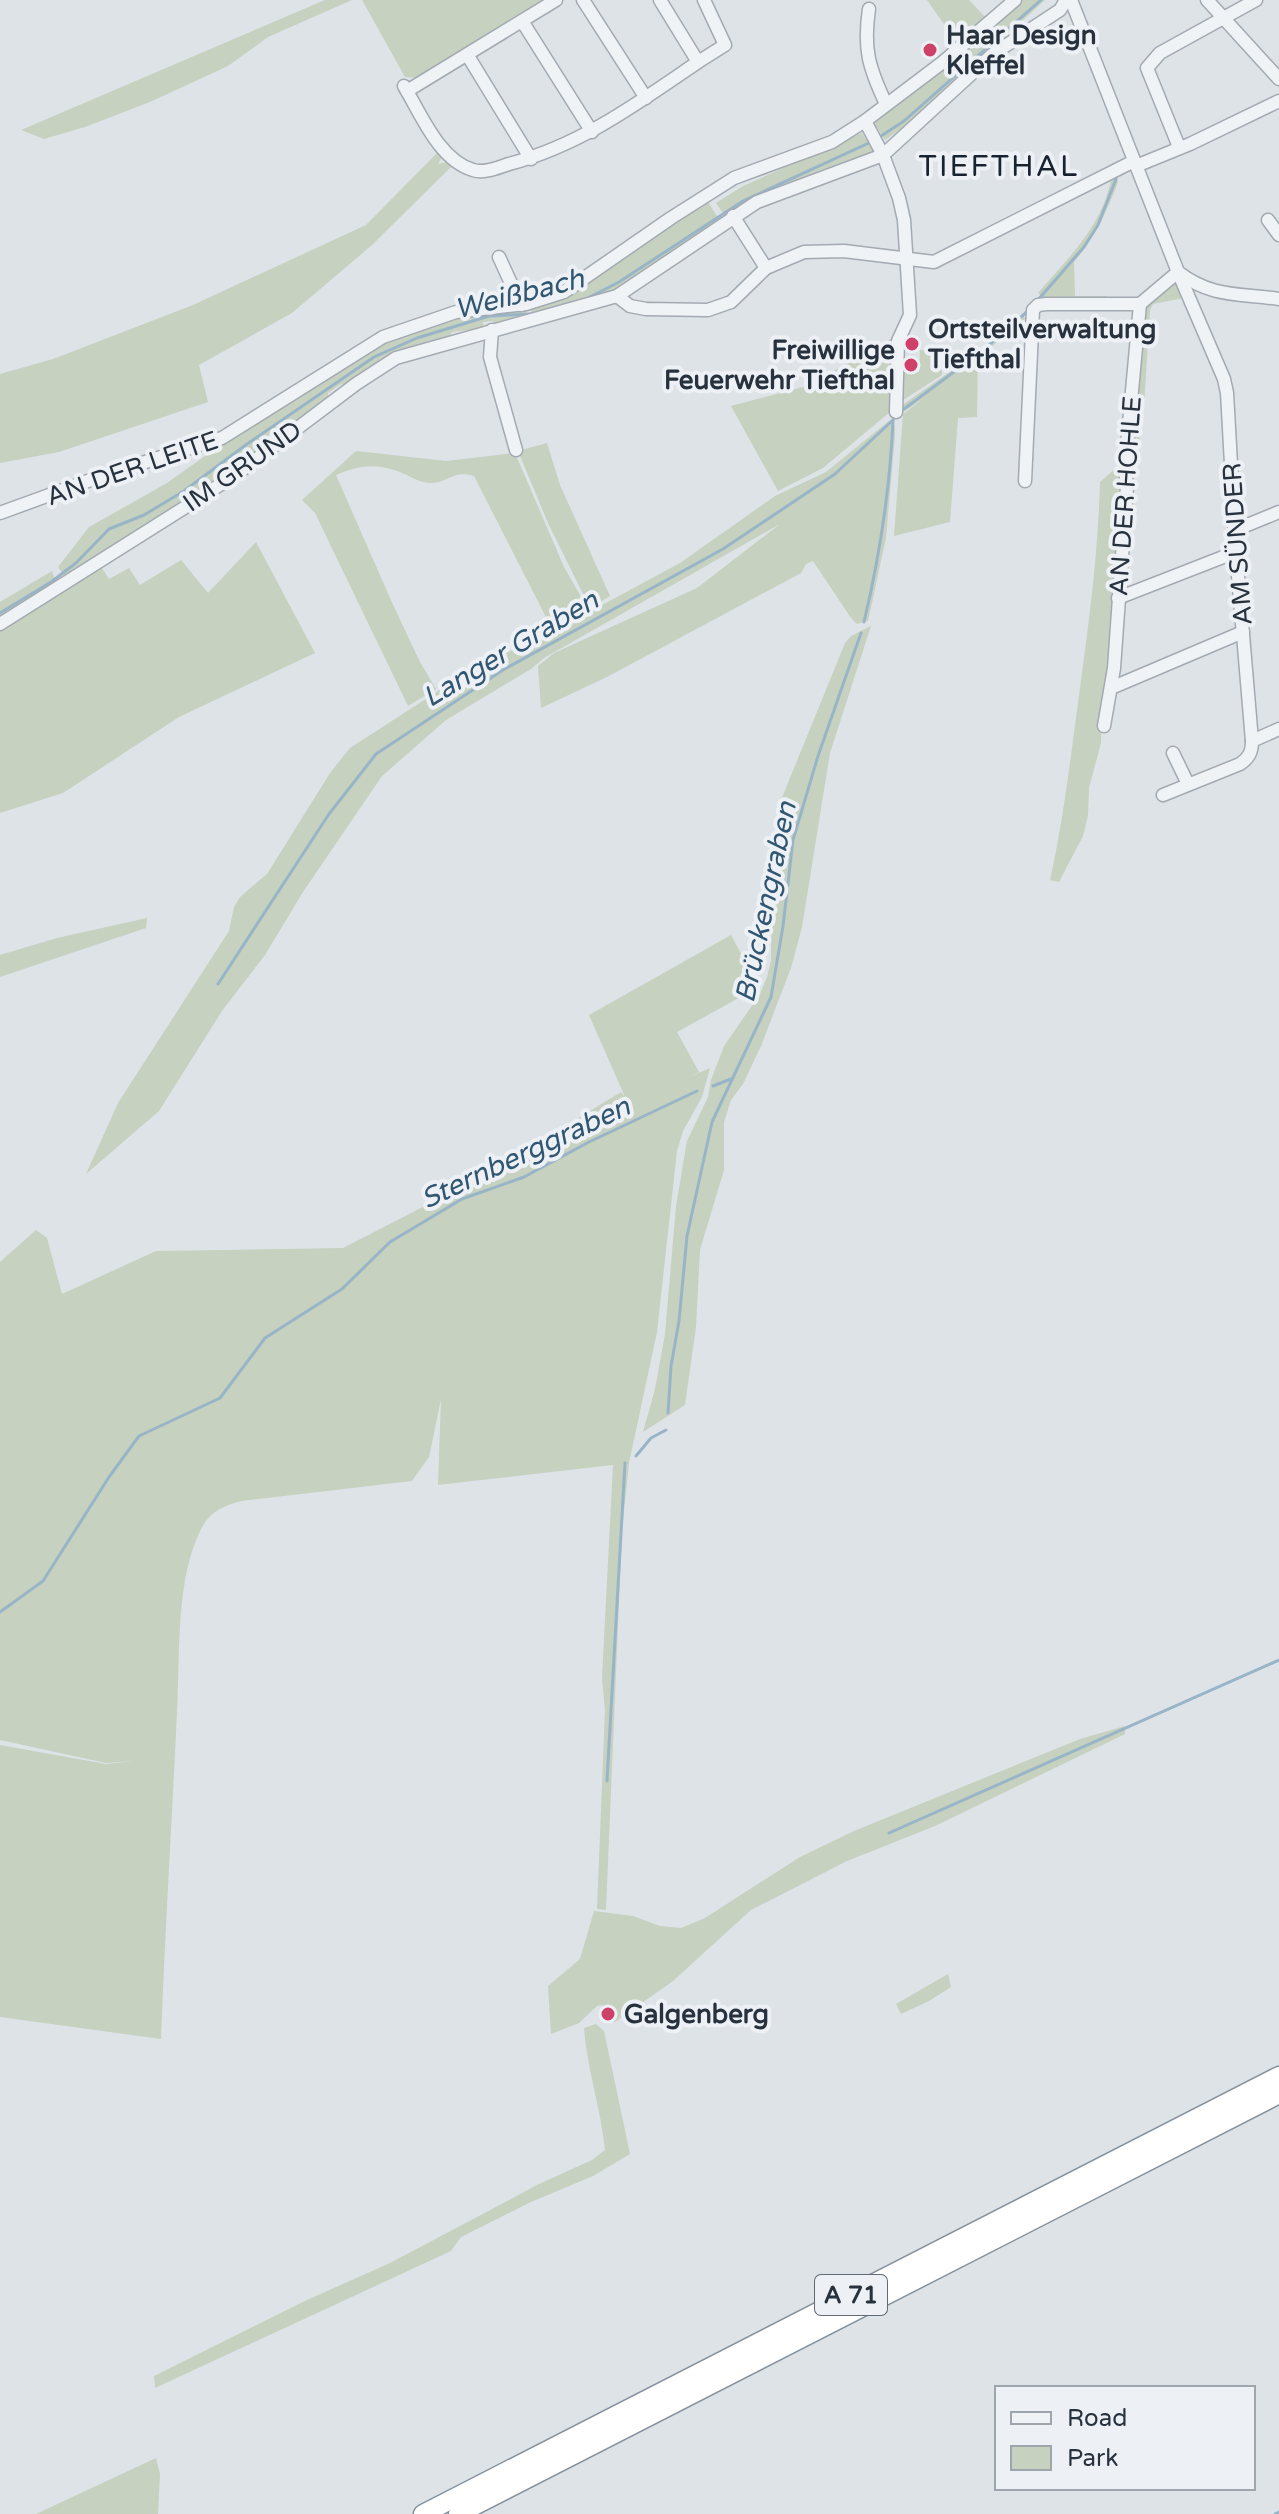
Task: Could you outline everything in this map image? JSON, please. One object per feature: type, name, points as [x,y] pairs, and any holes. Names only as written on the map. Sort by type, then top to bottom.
[{"type":"highway","name":"A 71","points":[[423,2514],[1279,2076]]},
{"type":"highway","name":"A 71","points":[[458,2514],[1279,2094]]},
{"type":"street","points":[[556,0],[468,56],[406,88],[444,150],[472,170],[483,171],[531,159],[592,132],[725,45],[704,0]]},
{"type":"street","points":[[583,0],[646,98]]},
{"type":"street","points":[[660,0],[698,62]]},
{"type":"street","name":"AN DER LEITE","points":[[0,513],[107,474],[222,438],[383,337],[456,312],[521,305],[564,292],[734,178],[832,142],[867,124],[886,104],[943,62],[1015,0]]},
{"type":"street","points":[[880,150],[993,54],[1060,10],[1069,0]]},
{"type":"street","name":"AM SÜNDER","points":[[1069,0],[1224,379],[1252,741]]},
{"type":"street","points":[[1207,0],[1279,79]]},
{"type":"street","points":[[1179,147],[1147,68],[1160,53],[1256,0]]},
{"type":"street","points":[[869,9],[865,38],[868,60],[886,104]]},
{"type":"street","points":[[522,21],[592,132]]},
{"type":"street","points":[[468,56],[531,159]]},
{"type":"street","points":[[617,296],[630,306],[646,309],[708,310],[731,302],[766,268],[786,258],[819,250],[934,262],[1135,163],[1179,147],[1279,101]]},
{"type":"street","points":[[867,124],[902,209],[908,261],[910,315],[898,341],[896,412]]},
{"type":"street","name":"IM GRUND","points":[[0,624],[238,473],[396,358],[617,296],[757,202],[880,150]]},
{"type":"street","points":[[733,216],[766,268]]},
{"type":"street","points":[[1268,220],[1279,235]]},
{"type":"street","points":[[499,257],[521,305]]},
{"type":"street","points":[[1025,481],[1033,310],[1038,305],[1140,304],[1178,272],[1197,286],[1214,291],[1279,299]]},
{"type":"street","name":"AN DER HOHLE","points":[[1104,726],[1111,688],[1127,487],[1125,467],[1140,304]]},
{"type":"street","points":[[492,330],[490,357],[516,450]]},
{"type":"street","points":[[1235,530],[1279,512]]},
{"type":"street","points":[[1118,598],[1236,552]]},
{"type":"street","points":[[1111,688],[1243,632]]},
{"type":"street","points":[[1163,795],[1240,764],[1248,759],[1252,741],[1279,729]]},
{"type":"street","points":[[1173,753],[1188,784]]},
{"type":"green space","points":[[325,0],[352,0],[268,37],[228,66],[150,102],[44,139],[21,130]]},
{"type":"green space","points":[[362,0],[548,0],[418,78],[405,77]]},
{"type":"green space","points":[[927,0],[969,0],[987,19],[958,44]]},
{"type":"green space","points":[[1021,0],[1045,0],[911,122],[885,140],[873,121]]},
{"type":"green space","points":[[862,133],[875,153],[759,196],[724,215],[716,203],[743,186]]},
{"type":"green space","points":[[440,150],[443,155],[438,164],[447,162],[451,167],[372,245],[292,313],[199,365],[208,402],[59,452],[0,463],[0,374],[53,359],[193,305],[366,225]]},
{"type":"green space","points":[[1114,177],[1118,182],[1105,214],[1074,262],[1075,296],[1107,296],[1107,300],[1048,302],[1038,293],[1092,227]]},
{"type":"green space","points":[[706,199],[720,221],[618,288],[582,304],[534,318],[530,309],[571,293]]},
{"type":"green space","points":[[1173,283],[1182,287],[1184,298],[1153,304],[1150,310],[1144,407],[1134,477],[1129,472],[1142,305]]},
{"type":"green space","points":[[525,309],[529,318],[494,326],[493,321],[483,322],[484,329],[452,332],[449,338],[348,386],[341,384],[328,393],[328,400],[283,435],[274,431],[259,443],[266,447],[226,477],[66,578],[58,567],[89,527],[167,483],[250,424],[382,342],[459,314]]},
{"type":"green space","points":[[1023,314],[1025,319],[978,358],[977,417],[958,418],[950,522],[894,536],[903,414],[924,398],[899,415],[901,406],[978,352]]},
{"type":"green space","points":[[894,337],[890,412],[823,468],[778,491],[731,406],[807,386]]},
{"type":"green space","points":[[920,350],[941,351],[942,375],[900,402],[902,371],[919,372]]},
{"type":"green space","points":[[890,420],[895,426],[895,435],[886,538],[868,621],[857,624],[851,618],[813,561],[806,564],[801,573],[607,677],[541,708],[538,666],[554,653],[697,588],[780,524],[544,658],[446,720],[382,776],[303,892],[265,955],[222,1011],[159,1111],[86,1174],[118,1103],[229,931],[234,907],[240,897],[267,874],[330,773],[350,748],[466,673],[680,563],[775,496],[826,472]]},
{"type":"green space","points":[[547,443],[560,485],[610,596],[590,608],[548,523],[518,451]]},
{"type":"green space","points":[[356,451],[446,461],[515,453],[564,567],[588,609],[550,625],[474,476],[461,474],[427,483],[397,471],[373,466],[336,475],[394,607],[436,689],[408,706],[315,513],[302,500]]},
{"type":"green space","points":[[1117,467],[1121,487],[1111,648],[1102,701],[1101,743],[1089,788],[1083,836],[1059,882],[1050,880],[1066,792],[1089,621],[1100,482]]},
{"type":"green space","points":[[256,542],[315,653],[179,717],[63,793],[0,813],[0,627],[100,565],[109,579],[129,568],[140,585],[181,560],[208,593]]},
{"type":"green space","points":[[52,571],[56,584],[0,620],[0,602]]},
{"type":"green space","points":[[871,626],[830,753],[802,927],[791,968],[761,1046],[743,1084],[731,1100],[724,1122],[724,1170],[700,1250],[696,1327],[685,1405],[643,1432],[665,1334],[676,1206],[687,1141],[708,1097],[724,1046],[760,994],[771,961],[772,861],[779,805],[845,643],[851,636]]},
{"type":"green space","points":[[147,918],[146,928],[0,977],[0,955],[57,938]]},
{"type":"green space","points":[[731,935],[757,983],[755,989],[677,1032],[699,1072],[689,1077],[710,1068],[702,1097],[683,1131],[677,1151],[657,1332],[629,1463],[622,1531],[606,1910],[597,1909],[605,1710],[602,1678],[613,1465],[438,1485],[441,1399],[429,1457],[412,1481],[241,1501],[212,1515],[199,1534],[189,1562],[180,1626],[161,2039],[0,2017],[0,1745],[106,1764],[133,1761],[106,1763],[0,1740],[0,1262],[36,1230],[47,1238],[62,1294],[156,1251],[343,1248],[489,1173],[621,1092],[625,1097],[589,1015]]},
{"type":"green space","points":[[1125,1726],[1125,1734],[935,1826],[847,1861],[751,1910],[673,1981],[615,2022],[609,2022],[603,2014],[602,2005],[579,2023],[551,2034],[548,1986],[580,1959],[594,1911],[633,1916],[660,1926],[681,1928],[705,1918],[800,1857],[854,1831],[1080,1739]]},
{"type":"green space","points":[[948,1974],[951,1987],[901,2014],[896,2004]]},
{"type":"green space","points":[[596,2024],[604,2031],[630,2154],[593,2176],[531,2202],[461,2237],[451,2251],[155,2388],[154,2376],[307,2300],[390,2263],[539,2184],[592,2160],[605,2150],[584,2028]]},
{"type":"green space","points":[[156,2458],[160,2474],[158,2514],[36,2514]]},
{"type":"waterway","name":"Weißbach","points":[[878,138],[904,121],[1041,0]]},
{"type":"waterway","name":"Weißbach","points":[[588,298],[619,282],[743,201],[871,142]]},
{"type":"waterway","name":"Brückengraben","points":[[1037,301],[1084,247],[1098,225],[1116,179]]},
{"type":"waterway","name":"Brückengraben","points":[[904,409],[982,351],[1029,310]]},
{"type":"waterway","name":"Weißbach","points":[[0,613],[76,563],[109,529],[144,515],[184,491],[374,357],[417,338],[489,316],[531,314]]},
{"type":"waterway","name":"Brückengraben","points":[[864,622],[883,522],[893,420]]},
{"type":"waterway","name":"Langer Graben","points":[[218,984],[329,814],[376,754],[503,670],[723,549],[835,474],[893,420]]},
{"type":"waterway","name":"Brückengraben","points":[[668,1413],[687,1236],[712,1122],[771,997],[793,840],[818,756],[861,633]]},
{"type":"waterway","name":"Sternberggraben","points":[[713,1086],[731,1079]]},
{"type":"waterway","name":"Sternberggraben","points":[[0,1612],[43,1581],[139,1436],[220,1398],[265,1338],[342,1289],[390,1242],[462,1199],[524,1177],[589,1142],[697,1091]]},
{"type":"waterway","points":[[636,1456],[651,1438],[666,1430]]},
{"type":"waterway","points":[[607,1781],[625,1463]]},
{"type":"waterway","points":[[889,1833],[1279,1660]]},
{"type":"waterway","points":[[1275,2514],[1279,2512]]},
{"type":"place","name":"Haar Design Kleffel","points":[[930,50]]},
{"type":"place","name":"Ortsteilverwaltung Tiefthal","points":[[912,344]]},
{"type":"place","name":"Freiwillige Feuerwehr Tiefthal","points":[[911,365]]},
{"type":"place","name":"Galgenberg","points":[[608,2014]]},
{"type":"district","name":"TIEFTHAL","points":[[999,166]]}]
